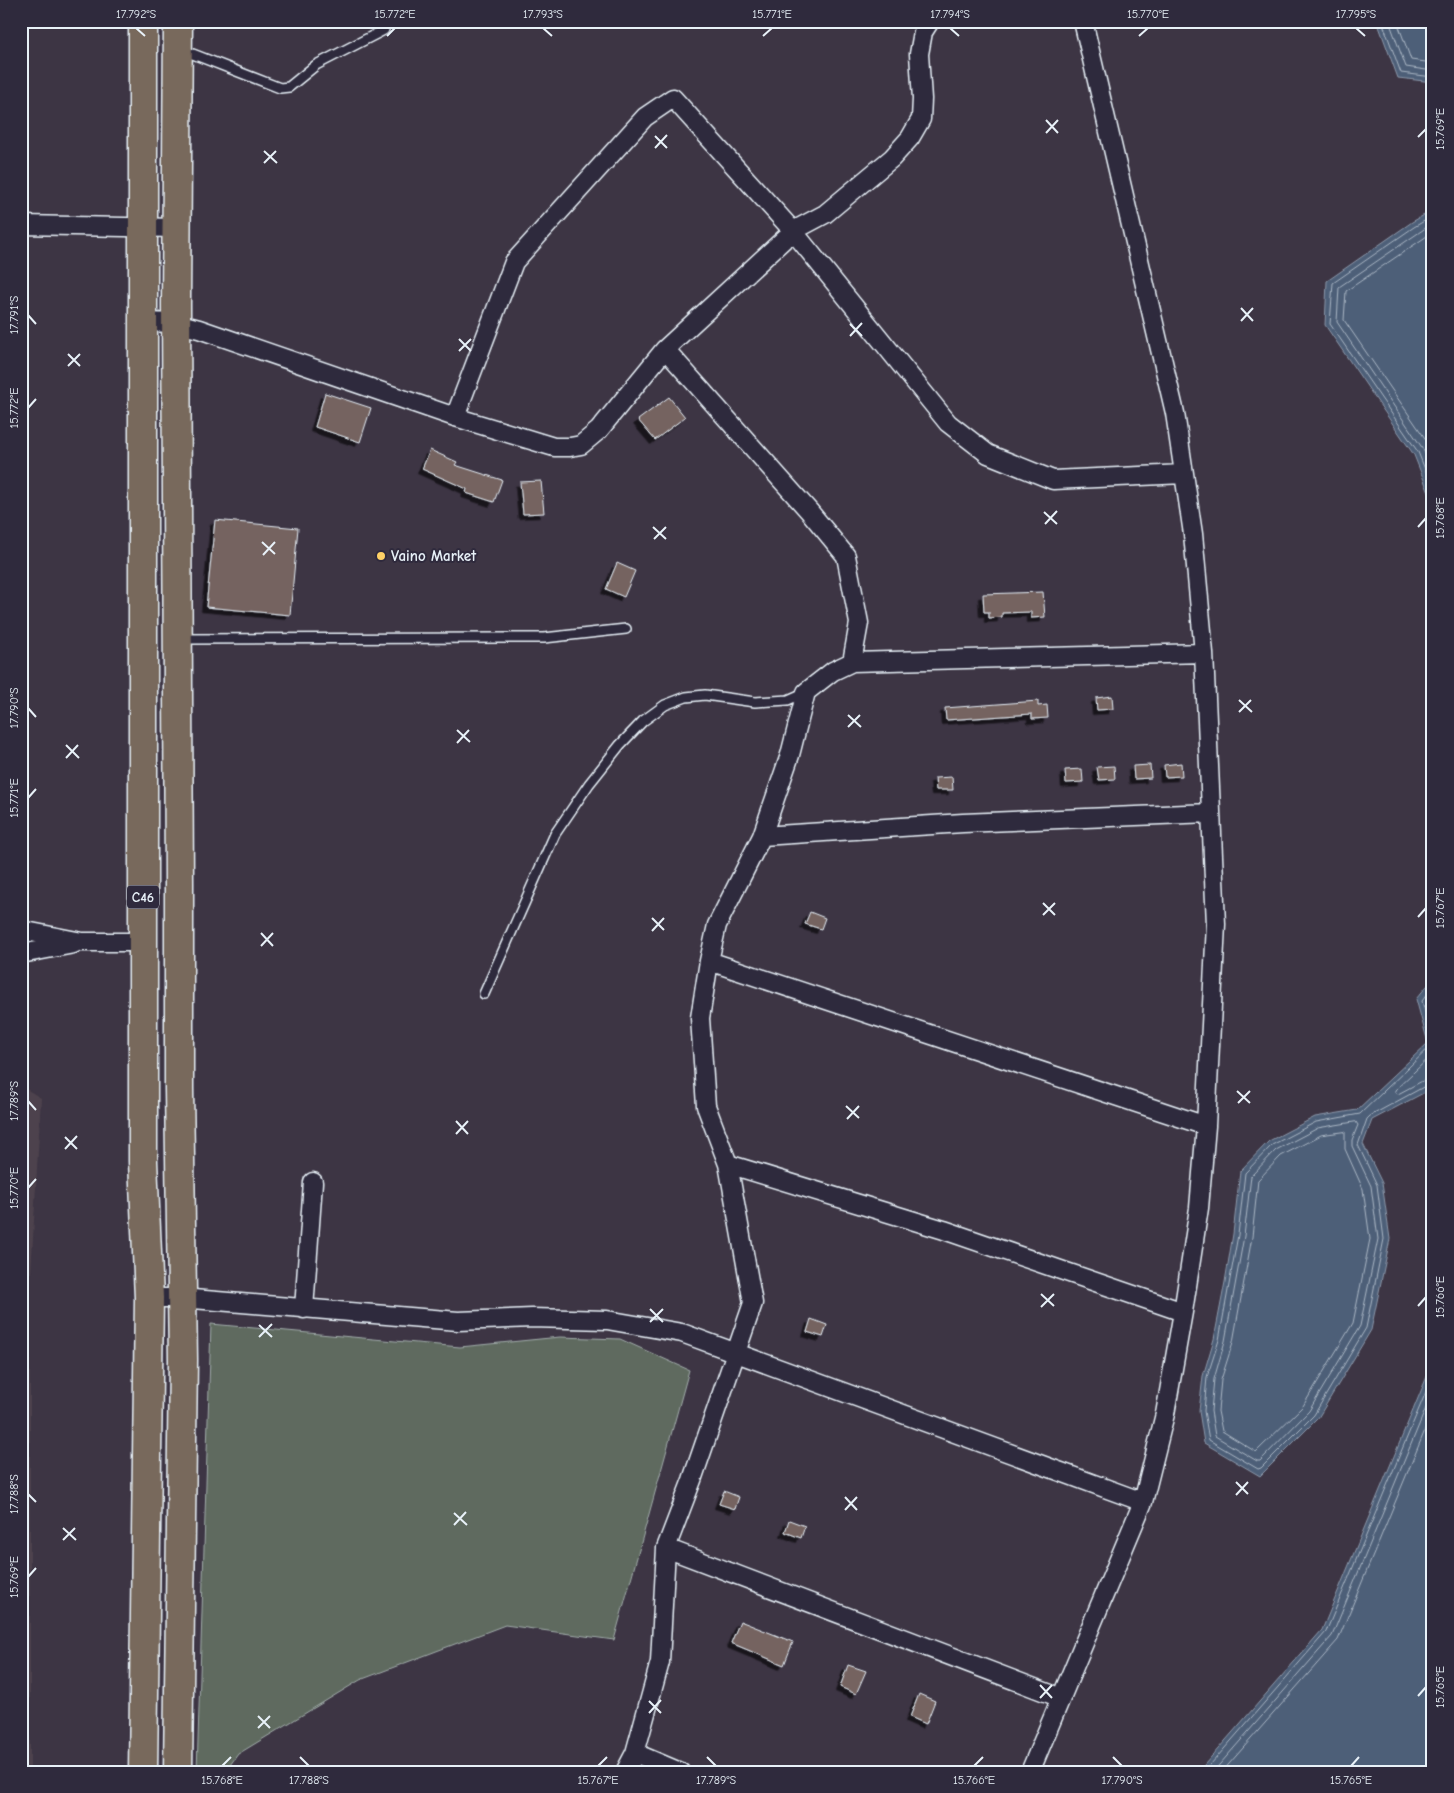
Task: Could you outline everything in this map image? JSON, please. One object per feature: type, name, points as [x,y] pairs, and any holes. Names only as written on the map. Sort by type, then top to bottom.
[{"type":"main road","name":"C46","points":[[143,21],[144,1161],[149,1298],[144,1772]]},
{"type":"main road","name":"C46","points":[[178,21],[176,323],[181,1298],[183,1360],[178,1772]]},
{"type":"main road","points":[[143,942],[180,944]]},
{"type":"street","points":[[143,322],[176,323],[371,387],[455,417],[554,447],[570,448],[581,444],[599,430],[665,349],[793,231],[825,214],[892,158],[910,138],[921,119],[922,99],[919,54],[922,32],[930,21]]},
{"type":"street","points":[[1030,1772],[1143,1502],[1165,1414],[1184,1312],[1198,1208],[1206,1126],[1216,924],[1204,653],[1193,534],[1174,413],[1083,21]]},
{"type":"street","points":[[455,417],[514,262],[646,117],[673,98],[793,231],[948,423],[988,454],[1054,480],[1184,474]]},
{"type":"street","points":[[21,225],[176,228]]},
{"type":"street","points":[[665,349],[809,511],[846,556],[859,623],[852,662]]},
{"type":"street","points":[[625,1772],[635,1753],[660,1662],[666,1548],[692,1480],[753,1303],[728,1164],[706,1106],[700,1018],[709,961],[717,925],[762,836],[790,755],[806,692],[833,671],[852,662],[1204,653]]},
{"type":"street","points":[[762,836],[963,823],[1211,812]]},
{"type":"street","points":[[21,930],[82,942],[143,942]]},
{"type":"street","points":[[21,954],[82,942]]},
{"type":"street","points":[[709,961],[1206,1126]]},
{"type":"street","points":[[728,1164],[944,1230],[1184,1312]]},
{"type":"street","points":[[304,1309],[313,1182]]},
{"type":"street","points":[[149,1298],[181,1298],[458,1321],[532,1318],[607,1320],[682,1332],[1143,1502]]},
{"type":"street","points":[[666,1548],[1061,1698]]},
{"type":"street","points":[[635,1753],[680,1772]]},
{"type":"lane","points":[[178,48],[280,88],[289,87],[316,65],[384,30]]},
{"type":"lane","points":[[178,639],[544,638],[626,629]]},
{"type":"lane","points":[[484,994],[555,834],[589,784],[620,745],[643,721],[665,705],[686,697],[706,695],[754,702],[788,700],[806,692]]},
{"type":"shaded area","points":[[21,1086],[41,1098],[30,1290],[30,1772],[21,1772]]},
{"type":"green space","points":[[211,1324],[460,1347],[560,1337],[620,1339],[689,1370],[614,1640],[505,1625],[360,1680],[238,1754],[225,1772],[197,1772]]},
{"type":"water","points":[[1377,21],[1433,21],[1433,82],[1398,78]]},
{"type":"water","points":[[1433,210],[1433,503],[1414,455],[1325,325],[1327,281],[1412,222]]},
{"type":"water","points":[[1433,979],[1433,1088],[1372,1120],[1363,1144],[1382,1183],[1390,1239],[1371,1330],[1318,1418],[1260,1476],[1204,1443],[1199,1411],[1203,1376],[1214,1339],[1225,1282],[1240,1171],[1269,1141],[1315,1117],[1357,1110],[1428,1043],[1416,999]]},
{"type":"water","points":[[1433,1362],[1433,1772],[1198,1772],[1322,1630]]},
{"type":"building","points":[[325,393],[371,408],[360,442],[315,427]]},
{"type":"building","points":[[669,397],[685,417],[655,440],[638,420]]},
{"type":"building","points":[[430,450],[457,462],[455,465],[502,480],[494,502],[466,493],[467,489],[422,469]]},
{"type":"building","points":[[541,481],[544,513],[523,514],[520,482]]},
{"type":"building","points":[[215,520],[298,528],[290,615],[206,607]]},
{"type":"building","points":[[617,563],[635,571],[624,597],[606,589]]},
{"type":"building","points":[[1043,592],[1045,617],[1031,618],[1031,612],[1002,613],[1002,617],[989,618],[989,612],[984,612],[983,594]]},
{"type":"building","points":[[1112,696],[1113,709],[1097,710],[1096,698]]},
{"type":"building","points":[[1038,701],[1038,706],[1047,705],[1048,718],[1032,719],[1032,714],[946,720],[945,708]]},
{"type":"building","points":[[1181,763],[1182,776],[1165,777],[1164,765]]},
{"type":"building","points":[[1150,765],[1151,778],[1134,779],[1133,766]]},
{"type":"building","points":[[1114,766],[1115,779],[1099,780],[1097,767]]},
{"type":"building","points":[[1082,769],[1083,782],[1066,783],[1065,770]]},
{"type":"building","points":[[952,777],[953,790],[936,790],[935,778]]},
{"type":"building","points":[[810,912],[825,918],[821,929],[805,924]]},
{"type":"building","points":[[811,1319],[827,1325],[823,1337],[807,1332]]},
{"type":"building","points":[[724,1491],[739,1497],[735,1509],[719,1504]]},
{"type":"building","points":[[789,1520],[805,1526],[801,1538],[785,1532]]},
{"type":"building","points":[[740,1621],[793,1642],[784,1665],[731,1643]]},
{"type":"building","points":[[848,1665],[866,1671],[856,1694],[840,1687]]},
{"type":"building","points":[[919,1694],[935,1701],[926,1724],[910,1717]]},
{"type":"place","name":"Vaino Market","points":[[381,556]]}]
